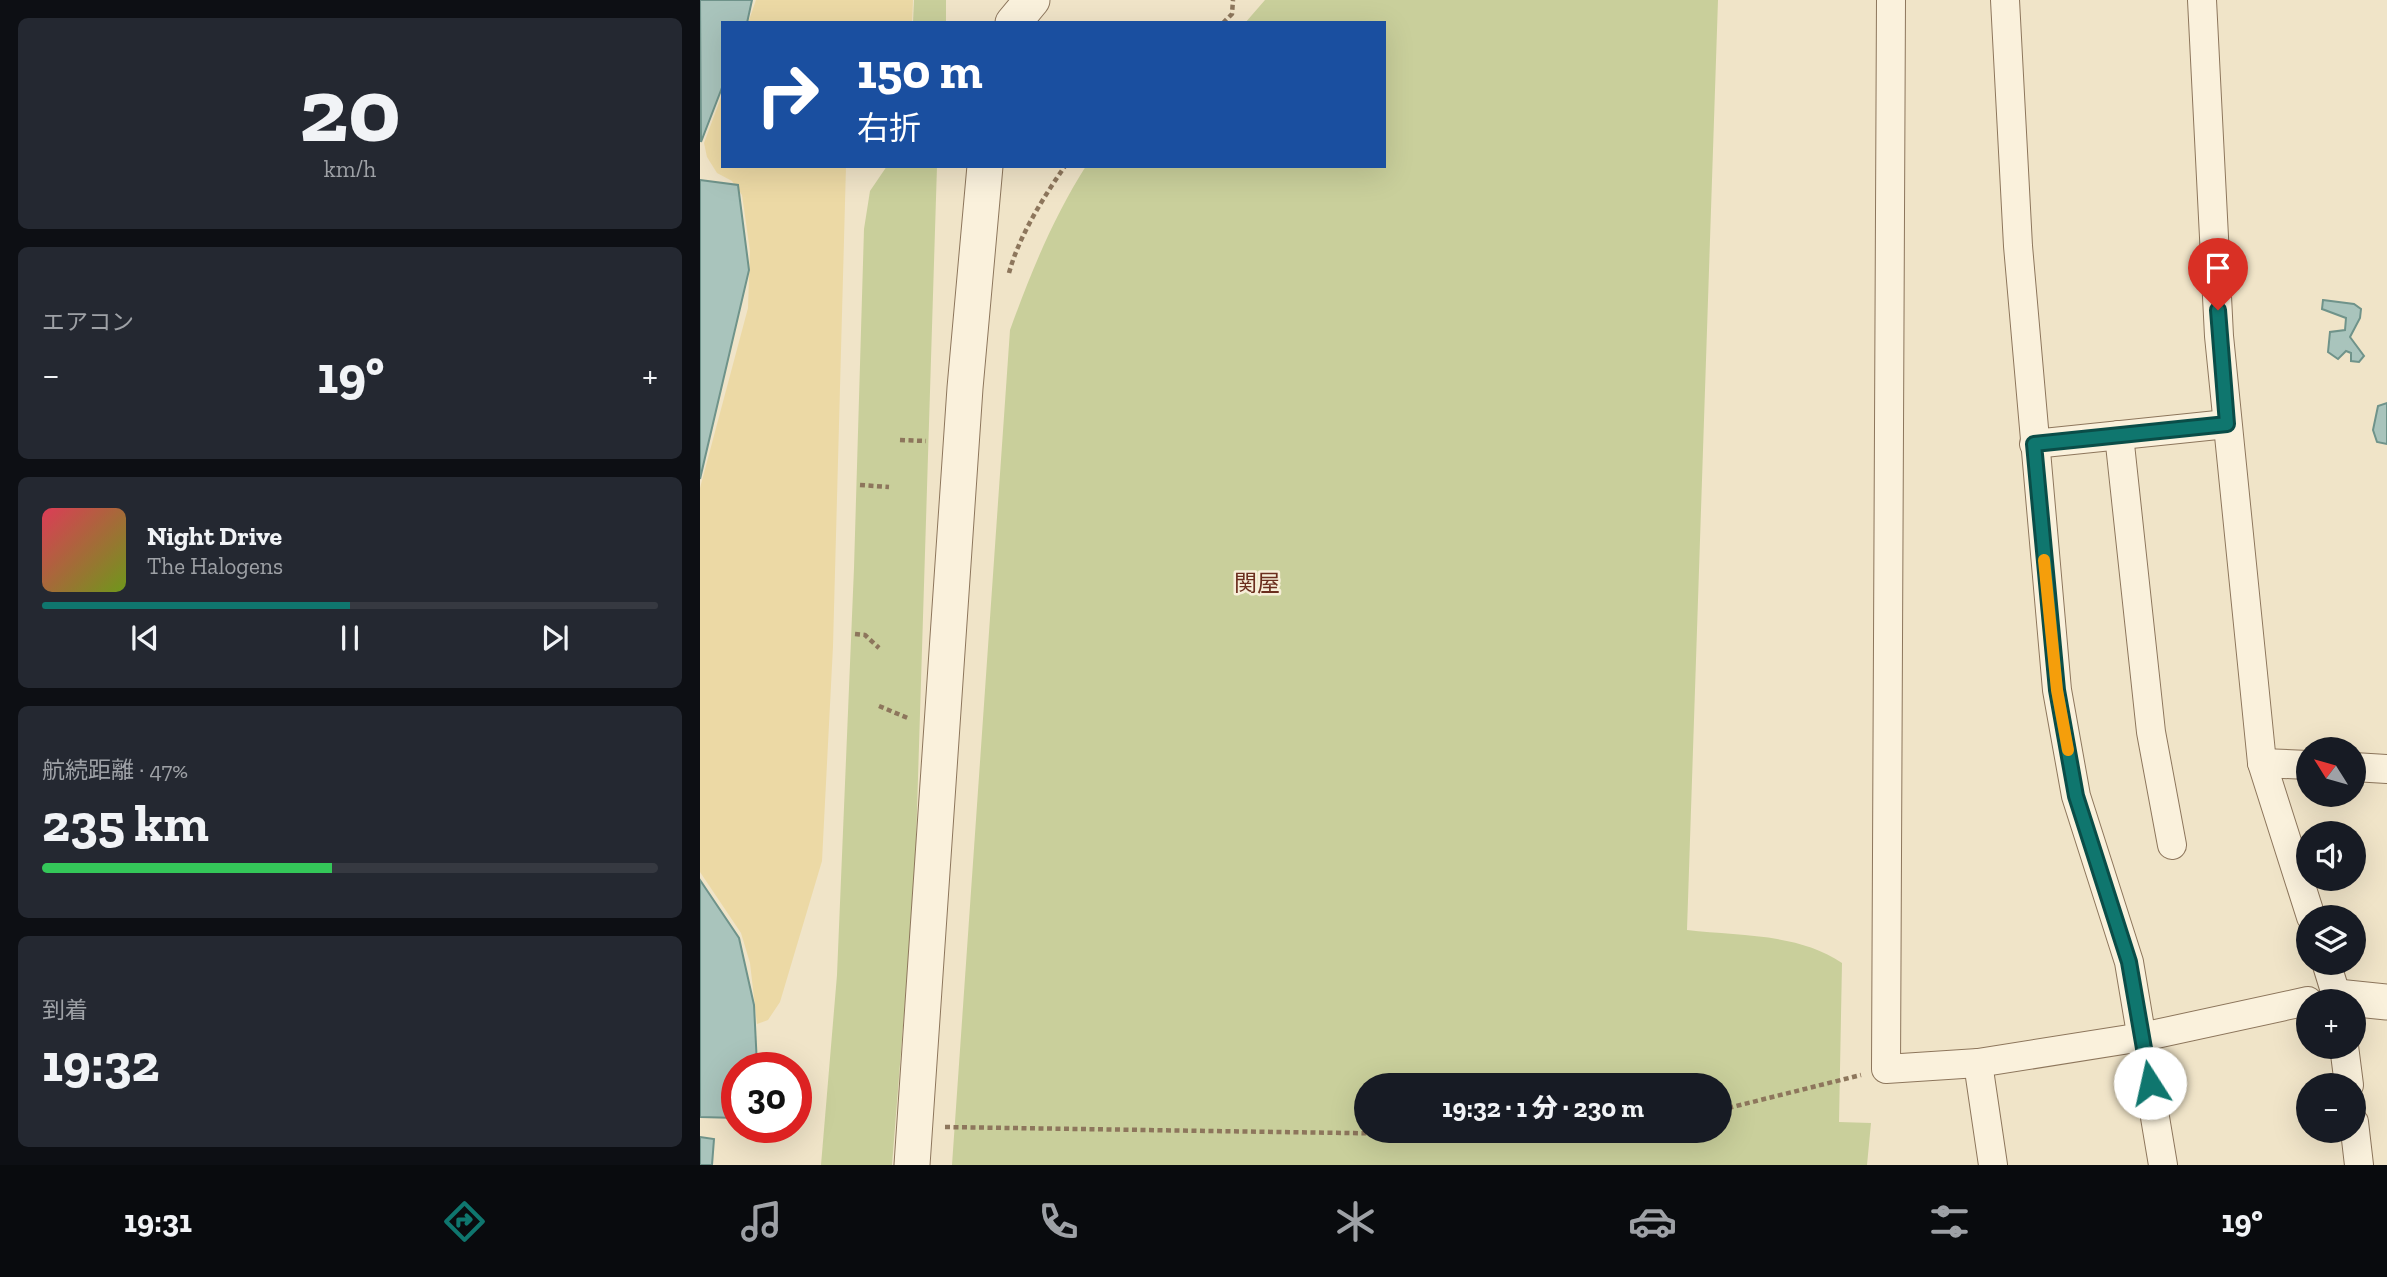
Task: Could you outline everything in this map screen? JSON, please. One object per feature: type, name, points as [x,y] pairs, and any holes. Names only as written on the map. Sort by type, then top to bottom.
[{"type":"street","points":[[1015,21],[1032,0]]},
{"type":"street","points":[[1891,0],[1886,1069],[1978,1063],[2141,1037],[2296,1006]]},
{"type":"street","points":[[2005,0],[2018,246],[2057,690],[2076,796],[2129,962],[2163,1165]]},
{"type":"street","points":[[2203,0],[2219,336],[2262,763],[2307,905]]},
{"type":"street","points":[[912,1165],[964,402],[985,168]]},
{"type":"street","points":[[2034,444],[2227,424]]},
{"type":"street","points":[[2119,435],[2151,732],[2172,845]]},
{"type":"street","points":[[2262,763],[2296,764]]},
{"type":"street","points":[[2366,768],[2387,769]]},
{"type":"street","points":[[2366,1001],[2387,1002]]},
{"type":"street","points":[[1978,1063],[1993,1165]]},
{"type":"street","points":[[2356,1143],[2359,1165]]},
{"type":"path","points":[[1225,21],[1231,14],[1233,0]]},
{"type":"path","points":[[900,440],[926,441]]},
{"type":"path","points":[[859,485],[889,487]]},
{"type":"path","points":[[855,634],[864,635],[879,648]]},
{"type":"path","points":[[879,706],[890,708],[913,721]]},
{"type":"path","points":[[1732,1107],[1886,1069]]},
{"type":"path","points":[[914,1127],[1354,1133]]},
{"type":"green space","points":[[914,0],[946,0],[946,21],[913,21]]},
{"type":"green space","points":[[1265,0],[1718,0],[1687,930],[1788,941],[1825,953],[1842,963],[1839,1122],[1871,1123],[1867,1165],[952,1165],[1010,330],[1053,225],[1085,168],[1386,168],[1386,21],[1247,21]]},
{"type":"green space","points":[[886,168],[937,168],[915,875],[892,1165],[821,1165],[837,975],[854,568],[864,229],[870,191]]},
{"type":"sand","points":[[756,0],[913,0],[912,21],[749,21]]},
{"type":"sand","points":[[721,97],[721,168],[846,168],[833,646],[822,861],[780,1002],[768,1020],[757,1024],[750,963],[741,933],[700,872],[700,488],[748,308],[750,251],[742,195],[732,181],[717,173],[707,157],[704,143]]},
{"type":"water","points":[[700,0],[752,0],[747,21],[721,21],[721,90],[701,142]]},
{"type":"water","points":[[700,180],[738,185],[749,270],[700,479]]},
{"type":"water","points":[[2323,300],[2354,304],[2361,309],[2360,318],[2350,337],[2364,356],[2359,362],[2351,361],[2351,353],[2346,351],[2338,359],[2328,352],[2330,332],[2345,330],[2346,318],[2322,309]]},
{"type":"water","points":[[2387,403],[2387,444],[2377,442],[2373,430],[2378,406]]},
{"type":"water","points":[[700,880],[739,938],[754,1005],[756,1052],[721,1052],[721,1118],[700,1117]]},
{"type":"water","points":[[700,1137],[714,1139],[712,1165],[700,1165]]},
{"type":"slow traffic","points":[[2044,560],[2057,690],[2068,750]]},
{"type":"district","name":"関屋","points":[[1257,583]]},
{"type":"route","points":[[2150,1083],[2129,962],[2076,796],[2057,690],[2034,444],[2227,424],[2218,310]]}]
